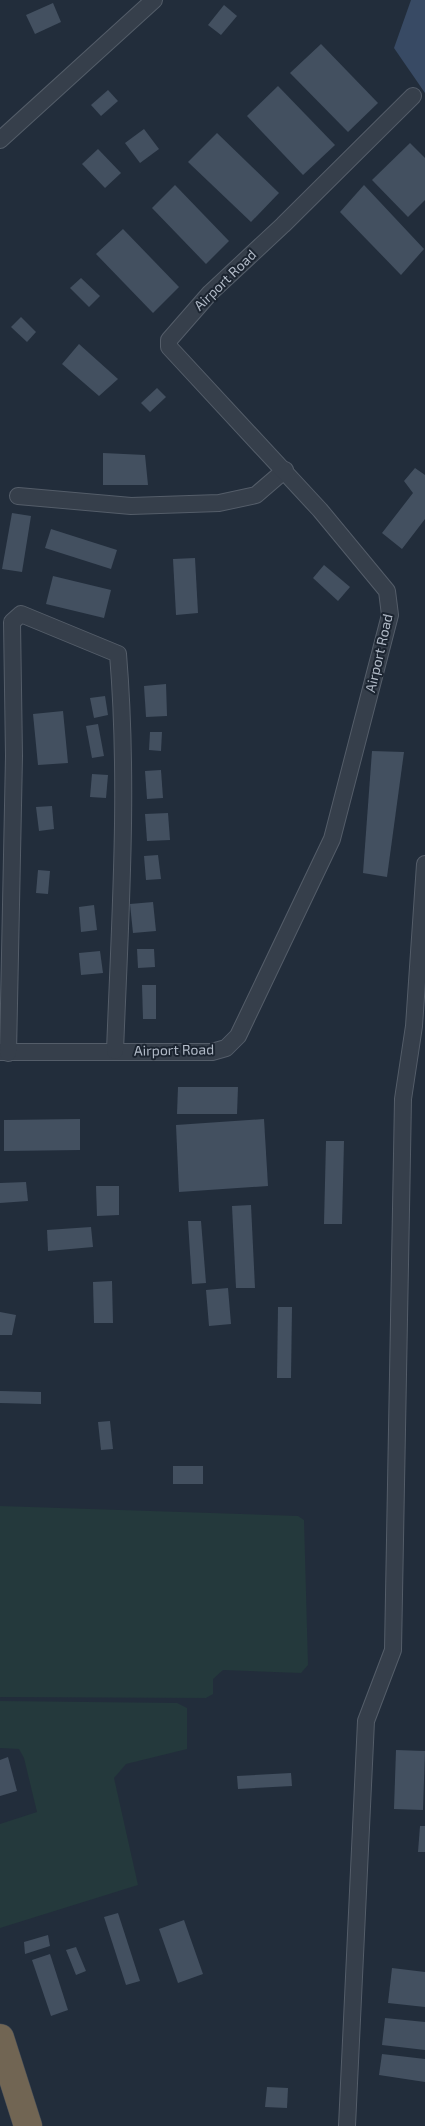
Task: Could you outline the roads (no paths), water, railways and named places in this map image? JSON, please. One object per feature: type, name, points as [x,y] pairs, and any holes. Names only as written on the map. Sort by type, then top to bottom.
[{"type":"highway","points":[[0,2038],[28,2126]]},
{"type":"street","points":[[0,140],[154,0]]},
{"type":"street","name":"Airport Road","points":[[4,1052],[212,1052],[226,1048],[238,1036],[332,839],[390,615],[387,591],[285,470],[168,347],[169,340],[210,293],[283,225],[413,96]]},
{"type":"street","points":[[18,496],[131,506],[219,504],[256,495],[285,470]]},
{"type":"street","points":[[4,1052],[14,756],[12,622],[21,614],[118,654],[124,722],[115,1051]]},
{"type":"street","points":[[347,2126],[366,1722],[393,1650],[403,1099],[414,1026],[425,864]]},
{"type":"water","points":[[411,0],[425,0],[425,93],[394,48]]}]
